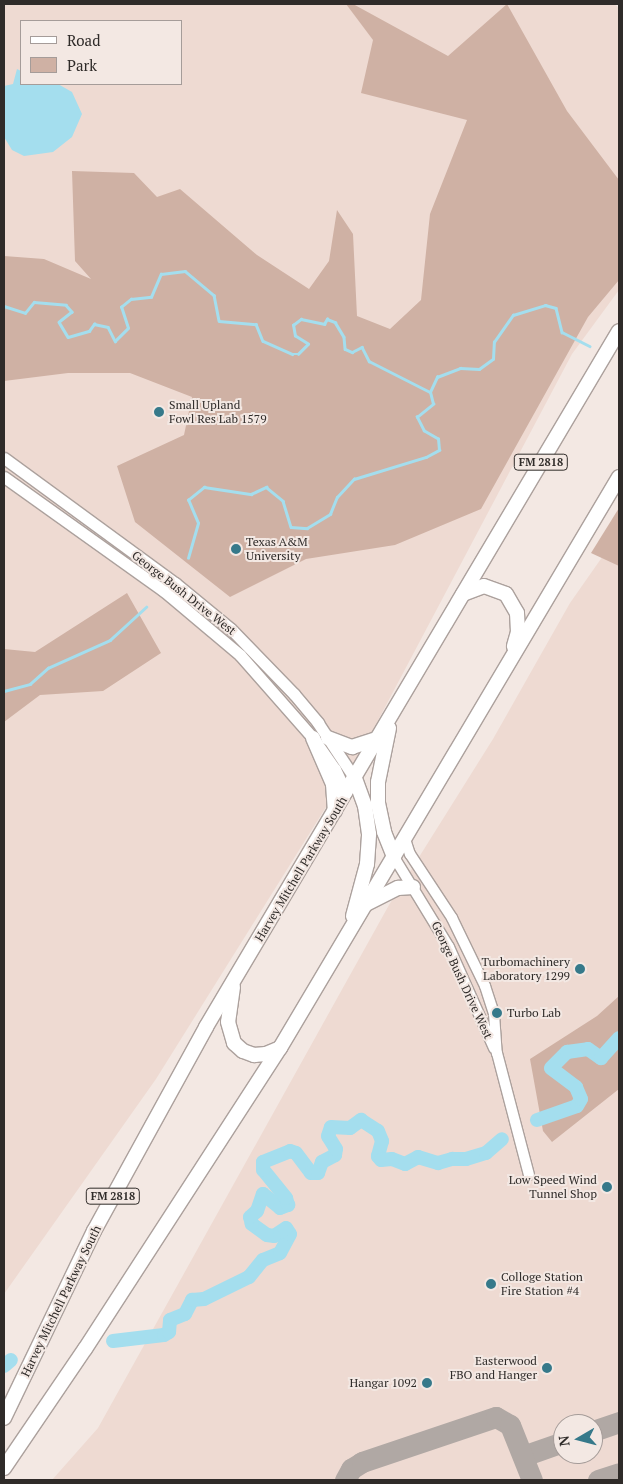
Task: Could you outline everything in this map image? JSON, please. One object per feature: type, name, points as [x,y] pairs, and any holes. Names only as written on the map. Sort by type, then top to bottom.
[{"type":"highway","name":"Harvey Mitchell Parkway South","points":[[4,1418],[94,1231],[206,1027],[619,331]]},
{"type":"highway","points":[[4,1468],[80,1357],[280,1048],[619,477]]},
{"type":"highway","points":[[463,594],[474,588],[490,586],[506,594],[513,603],[518,632],[509,662]]},
{"type":"highway","points":[[392,715],[378,782],[380,818],[394,857]]},
{"type":"highway","points":[[313,738],[333,784],[335,812]]},
{"type":"highway","points":[[328,738],[352,747],[377,740]]},
{"type":"highway","points":[[350,932],[367,864],[369,834],[365,806],[354,779]]},
{"type":"highway","points":[[366,905],[398,888],[413,888]]},
{"type":"highway","points":[[234,981],[228,1022],[234,1043],[243,1052],[254,1055],[266,1054],[280,1048]]},
{"type":"main road","name":"George Bush Drive West","points":[[4,458],[175,583],[231,629],[283,681],[328,738],[354,779]]},
{"type":"main road","name":"George Bush Drive West","points":[[4,477],[207,625],[259,674],[313,738],[334,769],[346,793]]},
{"type":"street","name":"George Bush Drive West","points":[[405,839],[410,854],[452,918],[485,986],[494,1014],[497,1053]]},
{"type":"street","name":"George Bush Drive West","points":[[394,857],[449,947],[497,1053],[529,1174]]},
{"type":"shaded area","name":"Texas A&M University","points":[[4,4],[614,4],[619,8],[619,290],[572,354],[366,743],[156,1079],[4,1294]]},
{"type":"shaded area","points":[[619,533],[619,1480],[52,1480],[98,1428],[389,905],[493,739],[570,603]]},
{"type":"green space","points":[[346,4],[353,4],[448,56],[507,4],[567,111],[619,180],[619,280],[588,317],[481,509],[395,545],[306,559],[230,597],[135,522],[117,466],[184,435],[192,397],[130,373],[68,373],[4,381],[4,256],[44,259],[91,279],[75,261],[72,171],[134,173],[157,197],[180,189],[257,255],[309,289],[329,261],[337,210],[353,234],[357,316],[390,329],[421,300],[430,214],[467,120],[361,93],[373,40]]},
{"type":"green space","points":[[619,508],[619,566],[591,553]]},
{"type":"green space","points":[[127,593],[161,653],[103,691],[40,695],[4,722],[4,649],[35,652]]},
{"type":"green space","points":[[619,996],[619,1089],[552,1142],[543,1131],[530,1059],[597,1016]]},
{"type":"water","points":[[17,69],[20,70],[20,85],[60,85],[72,92],[82,114],[72,137],[53,152],[24,156],[12,150],[4,137],[4,86],[13,84]]},
{"type":"waterway","points":[[4,306],[25,313],[34,302],[66,305],[72,312],[59,322],[68,337],[89,331],[94,324],[108,327],[115,341],[128,328],[121,307],[131,299],[151,297],[161,274],[185,271],[214,295],[219,321],[256,324],[263,341],[292,354],[298,354],[308,344],[295,336],[293,325],[301,319],[324,324],[327,319],[335,322],[344,337],[345,349],[352,352],[362,347],[369,361],[430,392],[437,377],[460,368],[479,369],[493,359],[494,342],[513,315],[545,305],[556,308],[562,332],[590,346]]},
{"type":"waterway","points":[[188,558],[198,523],[188,500],[204,487],[251,494],[266,487],[283,501],[291,527],[307,528],[330,514],[337,497],[354,479],[426,457],[439,450],[438,439],[424,431],[417,417],[433,404],[430,392]]},
{"type":"waterway","points":[[4,691],[30,684],[48,668],[110,640],[146,607]]},
{"type":"waterway","points":[[537,1120],[577,1106],[581,1099],[576,1087],[551,1068],[567,1052],[588,1049],[601,1058],[619,1038]]},
{"type":"waterway","points":[[113,1341],[164,1335],[169,1332],[170,1320],[185,1314],[192,1300],[204,1299],[249,1277],[263,1260],[280,1253],[290,1234],[286,1228],[274,1236],[267,1235],[252,1224],[250,1217],[257,1211],[263,1194],[280,1208],[288,1205],[286,1198],[263,1170],[263,1162],[290,1151],[296,1153],[311,1173],[318,1173],[322,1162],[335,1155],[336,1149],[328,1136],[331,1127],[350,1128],[361,1120],[378,1131],[382,1141],[378,1156],[381,1160],[392,1159],[405,1164],[418,1157],[438,1163],[452,1159],[466,1159],[486,1153],[502,1139]]},
{"type":"waterway","points":[[4,1366],[11,1360]]},
{"type":"taxiway","points":[[345,1480],[351,1469],[362,1462],[496,1417],[510,1425],[532,1480]]},
{"type":"taxiway","points":[[603,1428],[619,1422]]},
{"type":"taxiway","points":[[523,1456],[553,1446]]},
{"type":"taxiway","points":[[598,1480],[619,1473]]},
{"type":"place","name":"Small Upland Fowl Res Lab 1579","points":[[159,412]]},
{"type":"place","name":"Texas A&M University","points":[[236,549]]},
{"type":"place","name":"Turbomachinery Laboratory 1299","points":[[580,969]]},
{"type":"place","name":"Turbo Lab","points":[[497,1013]]},
{"type":"place","name":"Low Speed Wind Tunnel Shop","points":[[607,1187]]},
{"type":"place","name":"Colloge Station Fire Station #4","points":[[491,1284]]},
{"type":"place","name":"Easterwood FBO and Hanger","points":[[547,1368]]},
{"type":"place","name":"Hangar 1092","points":[[427,1383]]}]
